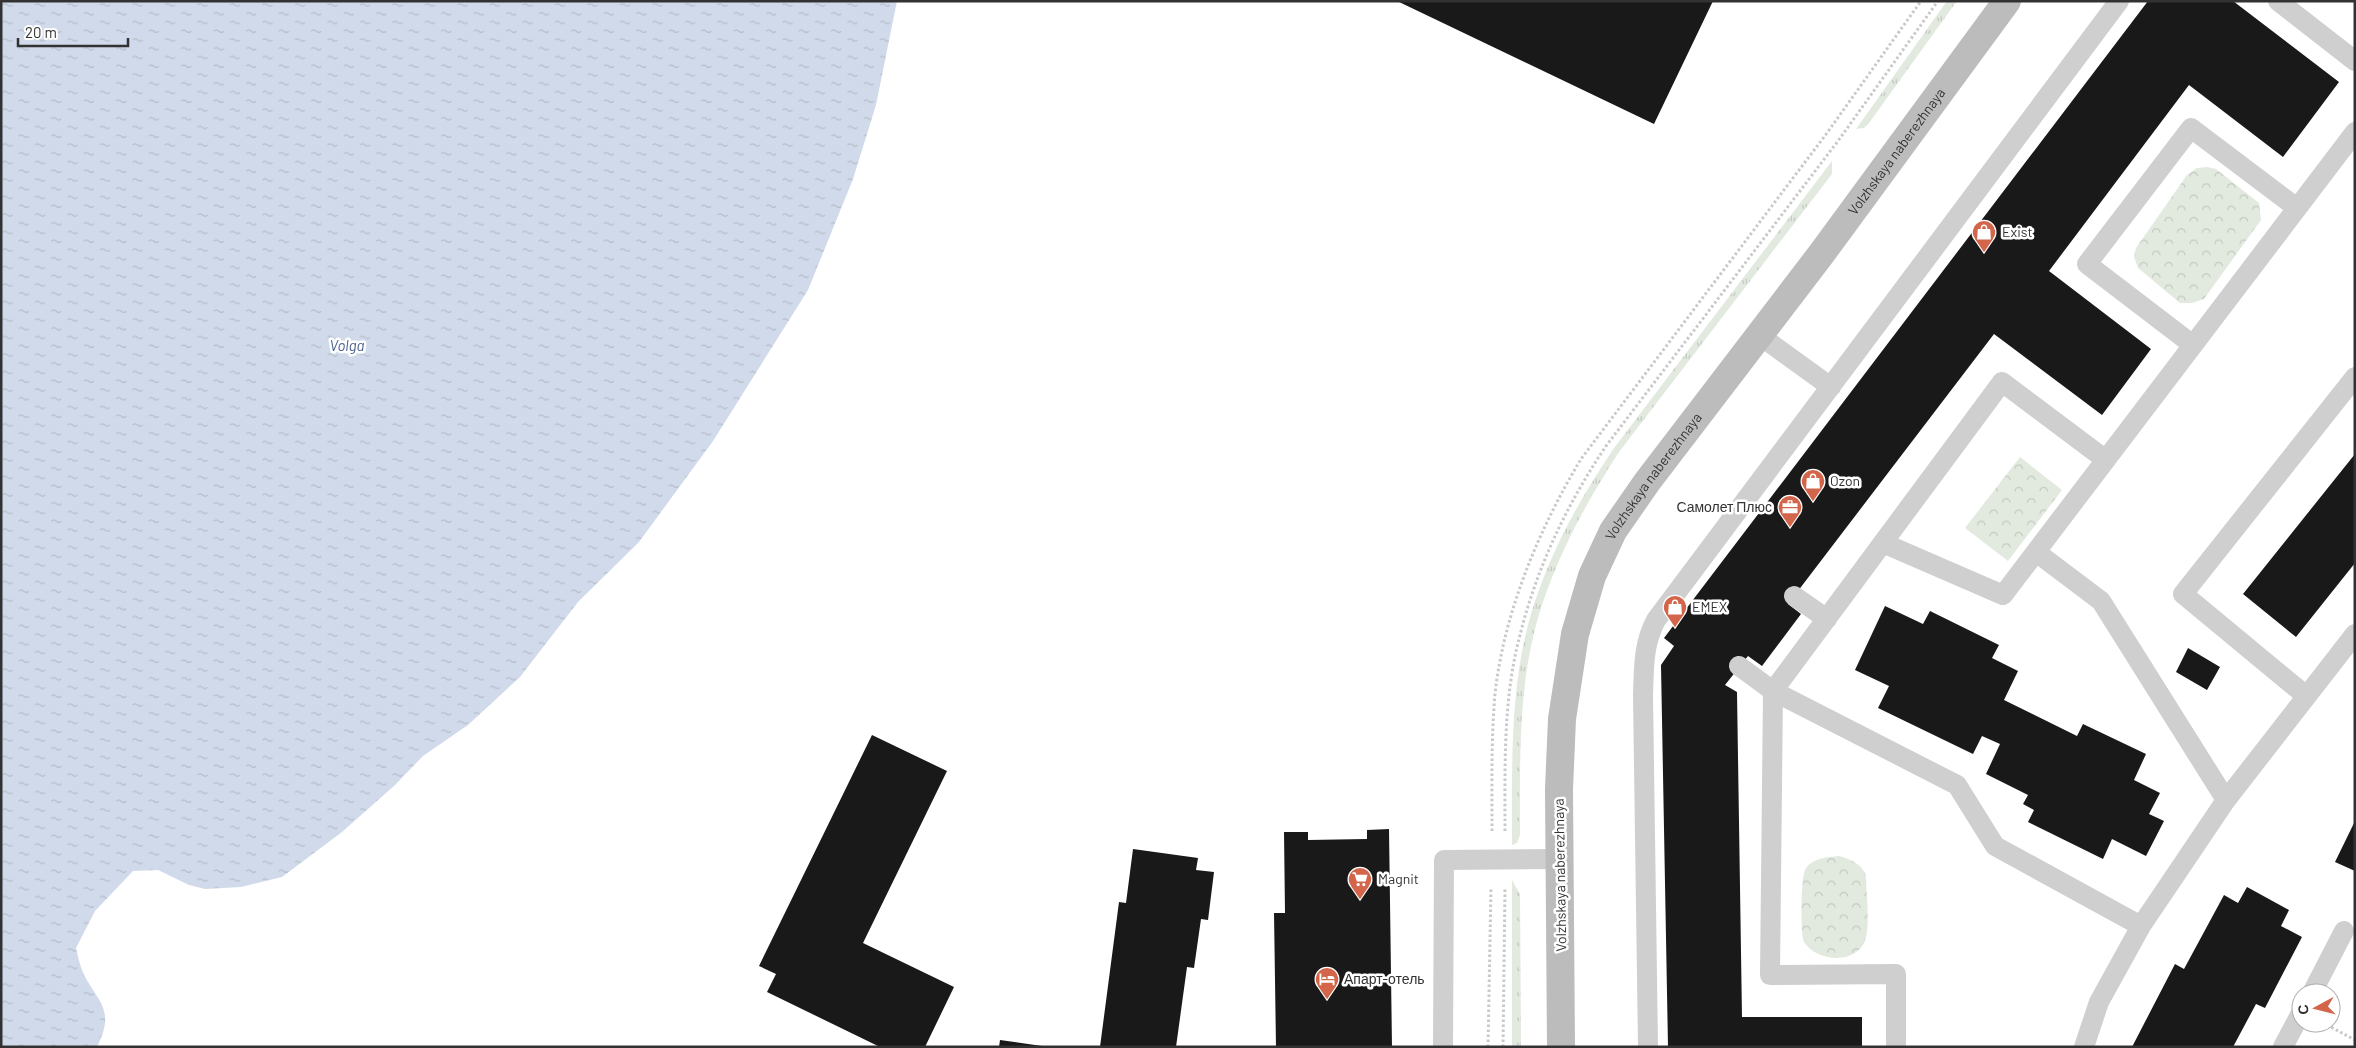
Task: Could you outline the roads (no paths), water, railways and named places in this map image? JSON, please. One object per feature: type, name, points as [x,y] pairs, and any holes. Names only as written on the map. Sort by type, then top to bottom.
[{"type":"street","name":"Volzhskaya naberezhnaya","points":[[1561,1047],[1559,789],[1562,720],[1575,634],[1592,576],[1613,531],[1630,505],[1822,253],[2007,1]]},
{"type":"lane","points":[[1648,1047],[1644,671],[1649,633],[1670,616],[1724,544],[1831,387],[2119,1]]},
{"type":"lane","points":[[2278,1],[2355,61]]},
{"type":"lane","points":[[2193,345],[2087,264],[2191,128],[2297,208]]},
{"type":"lane","points":[[1883,543],[2003,596],[2355,132]]},
{"type":"lane","points":[[1759,335],[1831,387]]},
{"type":"lane","points":[[2305,695],[2183,594],[2355,377]]},
{"type":"lane","points":[[1896,1047],[1896,974],[1770,975],[1773,691],[2002,382],[2106,460]]},
{"type":"lane","points":[[2036,552],[2101,601],[2226,800]]},
{"type":"lane","points":[[1794,596],[1827,619]]},
{"type":"lane","points":[[2084,1047],[2099,1002],[2141,926],[2226,800],[2305,695],[2355,634]]},
{"type":"lane","points":[[1739,666],[1773,691],[1957,785],[1995,846],[2141,926]]},
{"type":"lane","points":[[1443,1047],[1444,860],[1560,859]]},
{"type":"lane","points":[[2317,983],[2344,931]]},
{"type":"lane","points":[[2284,1047],[2291,1033]]},
{"type":"water","name":"Volga","points":[[1,1],[897,1],[876,105],[853,179],[808,290],[713,441],[639,542],[578,602],[520,677],[468,725],[423,756],[395,785],[342,832],[282,877],[241,887],[205,889],[189,885],[158,870],[133,871],[95,911],[76,948],[84,975],[100,1001],[105,1016],[105,1025],[97,1047],[1,1047]]},
{"type":"place","name":"Exist","points":[[1984,253]]},
{"type":"place","name":"Ozon","points":[[1813,502]]},
{"type":"place","name":"Самолет Плюс","points":[[1790,528]]},
{"type":"place","name":"EMEX","points":[[1675,628]]},
{"type":"place","name":"Magnit","points":[[1360,900]]},
{"type":"place","name":"Апарт-отель","points":[[1327,1000]]}]
